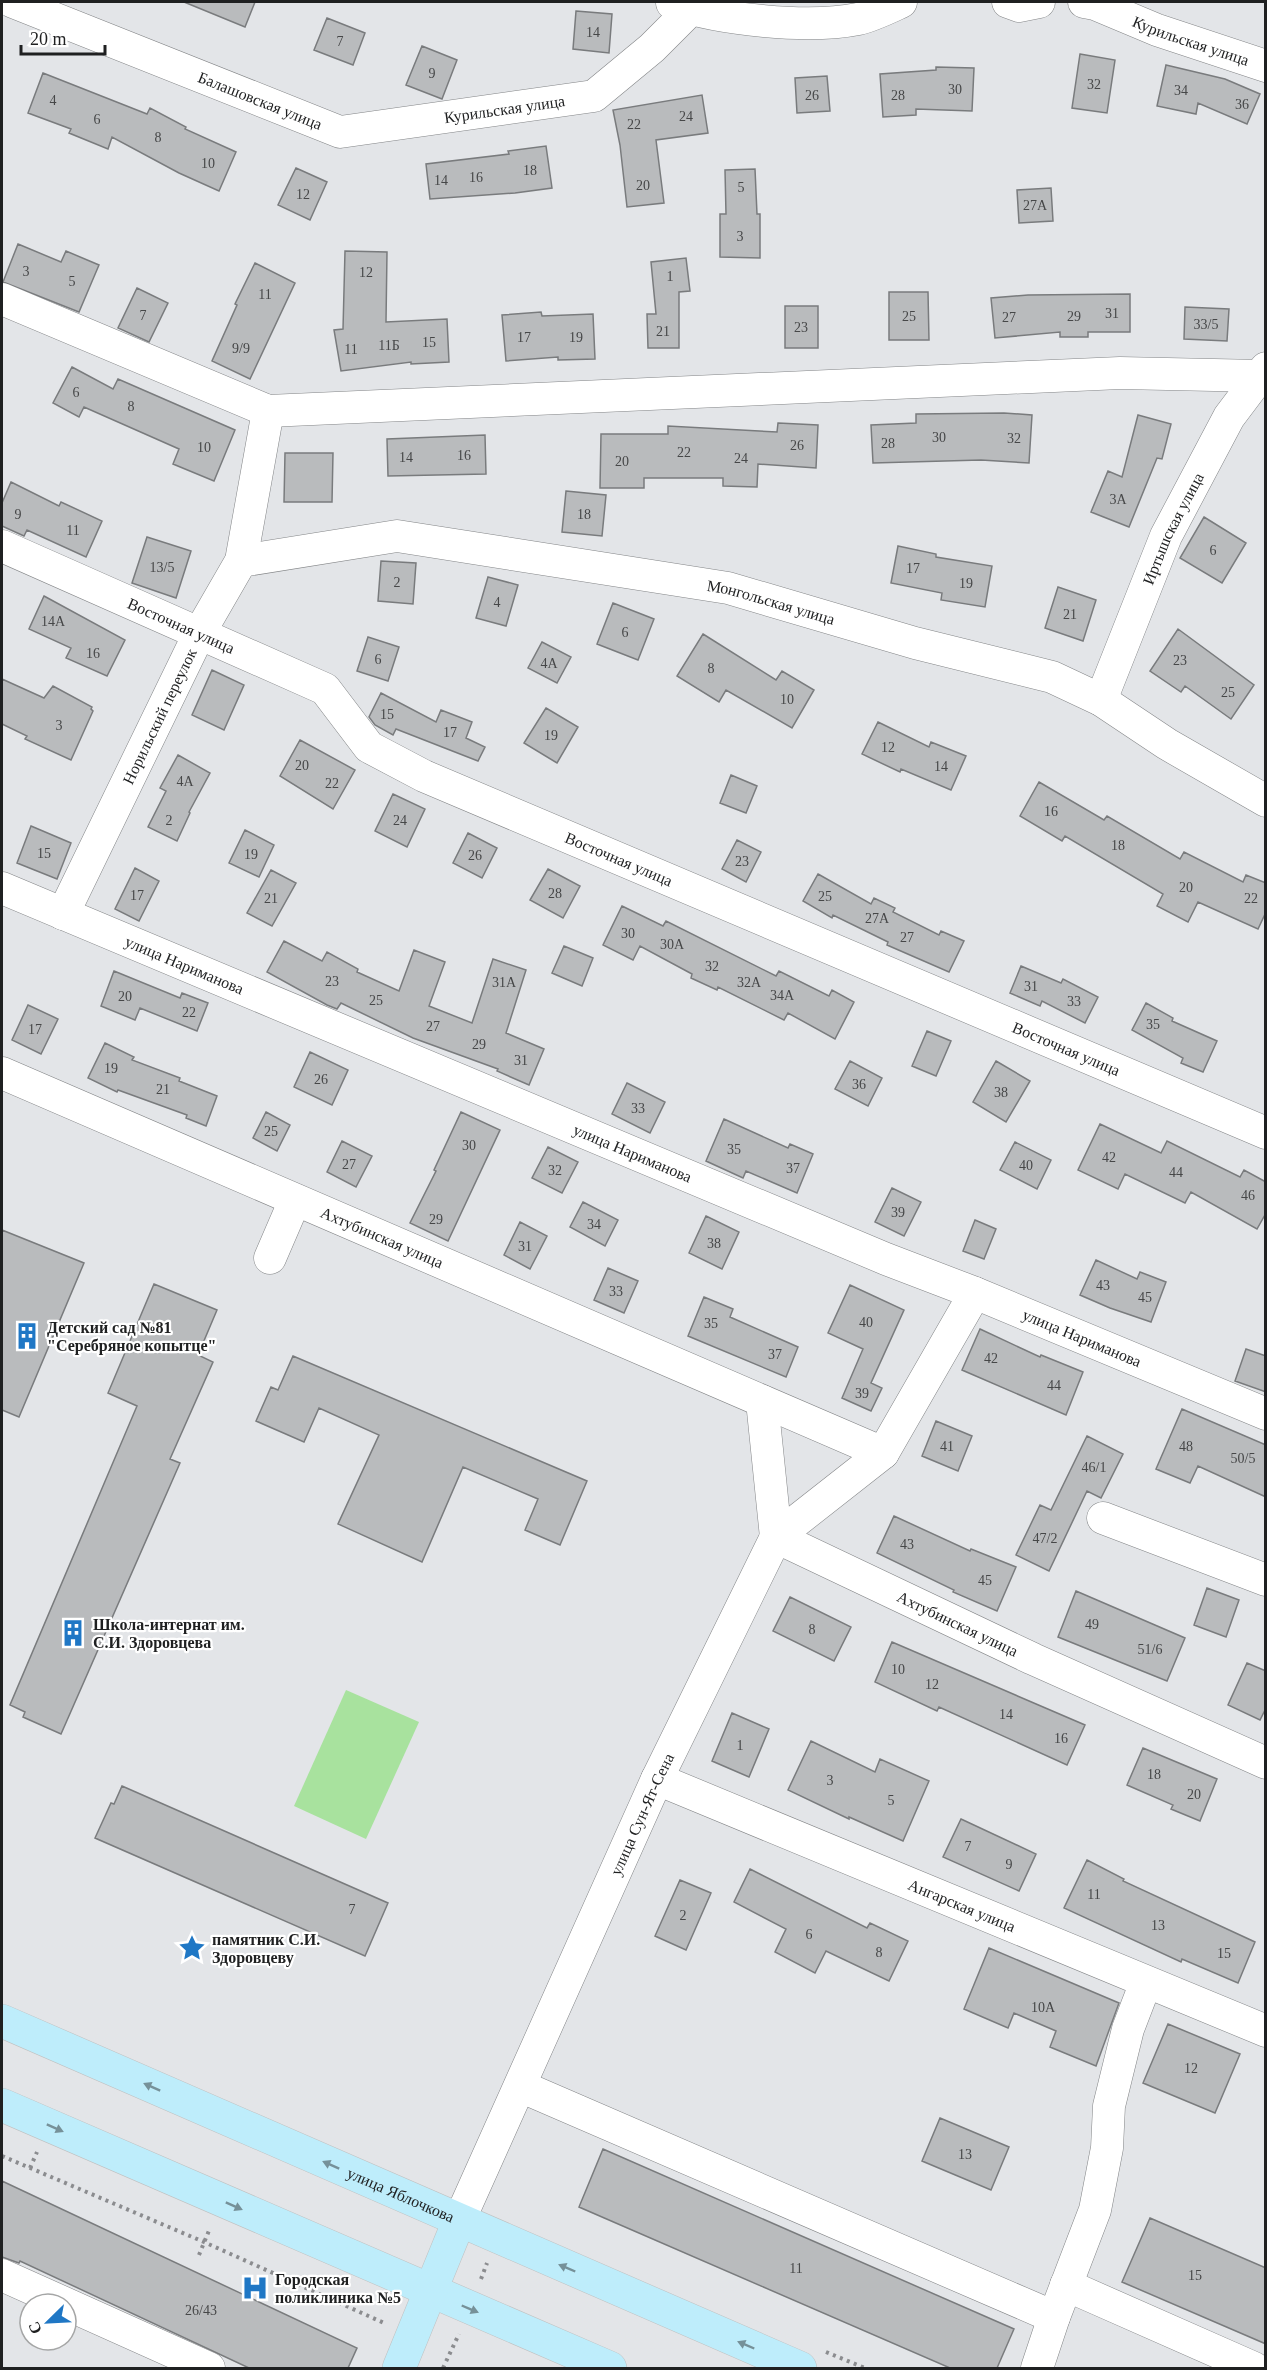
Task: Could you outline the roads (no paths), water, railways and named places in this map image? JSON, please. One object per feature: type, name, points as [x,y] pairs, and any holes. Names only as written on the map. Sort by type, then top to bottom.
[{"type":"main road","name":"улица Яблочкова","points":[[2,2021],[800,2368]]},
{"type":"main road","points":[[2,2105],[610,2368]]},
{"type":"main road","points":[[399,2368],[459,2221]]},
{"type":"street","name":"Балашовская улица","points":[[13,2],[340,132]]},
{"type":"street","points":[[681,4],[776,23],[859,19],[901,2]]},
{"type":"street","points":[[1008,2],[1019,6],[1039,2]]},
{"type":"street","name":"Курильская улица","points":[[1084,2],[1095,4],[1157,30],[1266,66]]},
{"type":"street","name":"Курильская улица","points":[[340,132],[594,96],[652,48],[681,4]]},
{"type":"street","points":[[2,299],[268,411],[1120,373],[1264,375]]},
{"type":"street","name":"Иртышская улица","points":[[1101,700],[1166,536],[1229,417],[1264,375]]},
{"type":"street","name":"Норильский переулок","points":[[63,914],[200,632],[241,561],[268,411]]},
{"type":"street","name":"Монгольская улица","points":[[241,561],[397,536],[716,586],[915,643],[1052,676],[1101,700],[1167,744],[1266,801]]},
{"type":"street","name":"Восточная улица","points":[[2,546],[200,632],[325,690],[369,747],[424,776],[1266,1133]]},
{"type":"street","name":"улица Нариманова","points":[[2,888],[864,1250],[975,1293],[1266,1414]]},
{"type":"street","name":"Ахтубинская улица","points":[[2,1073],[883,1453]]},
{"type":"street","points":[[270,1258],[295,1200]]},
{"type":"street","points":[[883,1453],[975,1293]]},
{"type":"street","points":[[762,1401],[776,1537]]},
{"type":"street","name":"улица Сун-Ят-Сена","points":[[459,2221],[657,1779],[776,1537],[883,1453]]},
{"type":"street","points":[[1103,1518],[1266,1580]]},
{"type":"street","name":"Ахтубинская улица","points":[[776,1537],[1033,1659],[1266,1762]]},
{"type":"street","name":"Ангарская улица","points":[[657,1779],[1265,2031]]},
{"type":"street","points":[[1037,2368],[1095,2210],[1107,2148],[1109,2106],[1128,2029],[1146,1982]]},
{"type":"street","points":[[520,2086],[1054,2317]]},
{"type":"street","points":[[2,2275],[209,2368]]},
{"type":"street","points":[[1066,2285],[1254,2368]]},
{"type":"place","name":"Детский сад №81 \"Серебряное копытце\"","points":[[27,1336]]},
{"type":"place","name":"Школа-интернат им. С.И. Здоровцева","points":[[73,1633]]},
{"type":"place","name":"памятник С.И. Здоровцеву","points":[[192,1948]]},
{"type":"place","name":"Городская поликлиника №5","points":[[255,2288]]}]
